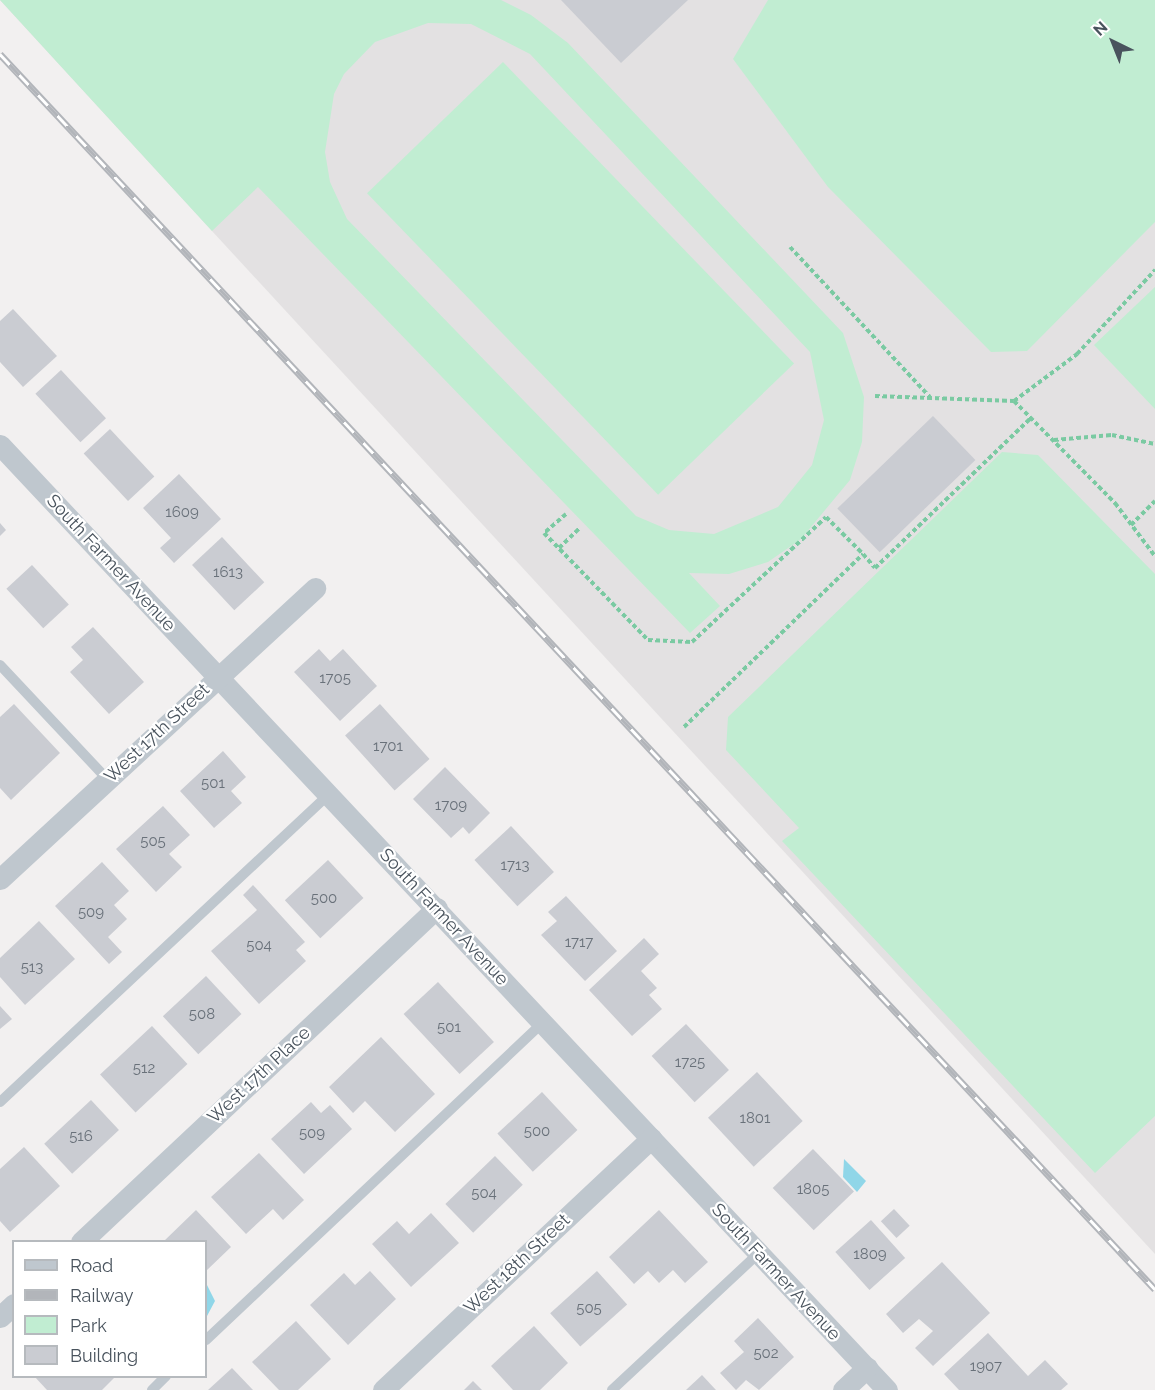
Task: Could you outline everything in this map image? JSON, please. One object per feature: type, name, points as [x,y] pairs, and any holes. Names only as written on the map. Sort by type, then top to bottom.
[{"type":"street","name":"South Farmer Avenue","points":[[0,445],[887,1390]]},
{"type":"street","name":"West 17th Street","points":[[0,879],[315,588]]},
{"type":"street","name":"West 17th Place","points":[[83,1240],[437,908]]},
{"type":"street","name":"West 18th Street","points":[[383,1390],[651,1138]]},
{"type":"street","points":[[0,1317],[12,1307]]},
{"type":"street","points":[[843,1390],[867,1368]]},
{"type":"lane","points":[[1,669],[107,779]]},
{"type":"lane","points":[[0,1102],[329,794]]},
{"type":"lane","points":[[207,1339],[543,1022]]},
{"type":"lane","points":[[612,1390],[759,1252]]},
{"type":"lane","points":[[152,1390],[165,1378]]},
{"type":"path","points":[[790,247],[931,398]]},
{"type":"path","points":[[875,396],[1014,401],[1077,354],[1155,270]]},
{"type":"path","points":[[1014,401],[1131,525],[1155,556]]},
{"type":"path","points":[[566,514],[544,533],[648,640],[692,642],[826,517],[875,568],[1031,418]]},
{"type":"path","points":[[1053,441],[1112,435],[1155,444]]},
{"type":"path","points":[[1131,525],[1155,501]]},
{"type":"path","points":[[559,548],[580,528]]},
{"type":"path","points":[[684,727],[863,555]]},
{"type":"shaded area","points":[[0,0],[1155,0],[1155,1254],[212,231]]},
{"type":"green space","points":[[0,0],[501,0],[531,15],[568,43],[843,333],[864,397],[862,442],[850,480],[801,539],[768,562],[729,574],[689,573],[720,606],[690,633],[258,187],[212,231]],"holes":[[[428,23],[471,24],[530,54],[810,352],[824,420],[812,465],[778,507],[714,534],[669,530],[636,516],[347,219],[330,182],[325,152],[334,94],[344,74],[375,42]]]},
{"type":"green space","points":[[768,0],[1155,0],[1155,222],[1027,351],[991,352],[828,187],[733,59]]},
{"type":"green space","points":[[503,62],[794,363],[658,495],[367,193]]},
{"type":"green space","points":[[1155,287],[1155,409],[1094,345]]},
{"type":"green space","points":[[1002,452],[1038,455],[1155,574],[1155,1116],[1095,1173],[782,841],[799,828],[726,750],[728,717]]},
{"type":"water","points":[[844,1159],[866,1181],[857,1192],[843,1177]]},
{"type":"water","points":[[207,1285],[215,1301],[207,1316]]},
{"type":"building","points":[[561,0],[688,0],[621,63]]},
{"type":"building","points":[[13,309],[57,356],[23,387],[0,362],[0,321]]},
{"type":"building","points":[[61,370],[106,418],[80,442],[35,394]]},
{"type":"building","points":[[933,416],[975,460],[880,552],[837,508]]},
{"type":"building","points":[[110,429],[154,477],[128,501],[84,454]]},
{"type":"building","points":[[179,474],[221,519],[174,563],[160,548],[171,538],[143,508]]},
{"type":"building","points":[[0,523],[6,530],[0,536]]},
{"type":"building","points":[[222,537],[264,582],[234,610],[192,565]]},
{"type":"building","points":[[32,565],[69,604],[43,628],[6,589]]},
{"type":"building","points":[[93,627],[144,682],[109,714],[70,672],[83,660],[71,647]]},
{"type":"building","points":[[319,649],[330,661],[343,649],[377,686],[340,721],[294,672]]},
{"type":"building","points":[[14,704],[60,753],[11,800],[0,788],[0,717]]},
{"type":"building","points":[[380,704],[430,759],[395,790],[345,735]]},
{"type":"building","points":[[223,751],[246,777],[231,791],[242,803],[214,828],[180,791]]},
{"type":"building","points":[[445,767],[490,813],[469,834],[463,827],[451,838],[413,799]]},
{"type":"building","points":[[163,806],[190,835],[169,854],[182,867],[156,892],[116,849]]},
{"type":"building","points":[[511,826],[554,872],[517,906],[474,860]]},
{"type":"building","points":[[328,860],[363,898],[320,938],[285,900]]},
{"type":"building","points":[[102,862],[129,891],[114,905],[127,919],[108,937],[122,952],[109,964],[55,906]]},
{"type":"building","points":[[253,885],[305,942],[296,950],[306,961],[259,1004],[211,951],[257,910],[243,895]]},
{"type":"building","points":[[566,896],[617,951],[585,981],[541,935],[557,921],[548,912]]},
{"type":"building","points":[[39,921],[75,959],[25,1005],[0,977],[0,958]]},
{"type":"building","points":[[644,938],[659,954],[641,971],[657,988],[649,995],[662,1009],[632,1036],[589,990]]},
{"type":"building","points":[[206,976],[241,1014],[198,1054],[163,1016]]},
{"type":"building","points":[[438,982],[494,1042],[460,1074],[404,1014]]},
{"type":"building","points":[[0,1006],[12,1019],[0,1029]]},
{"type":"building","points":[[686,1024],[729,1070],[695,1102],[652,1056]]},
{"type":"building","points":[[152,1026],[187,1064],[136,1112],[100,1074]]},
{"type":"building","points":[[381,1037],[435,1094],[395,1132],[365,1101],[353,1113],[329,1087]]},
{"type":"building","points":[[757,1072],[803,1121],[754,1167],[708,1118]]},
{"type":"building","points":[[542,1092],[577,1130],[533,1172],[497,1134]]},
{"type":"building","points":[[91,1100],[119,1130],[72,1174],[44,1144]]},
{"type":"building","points":[[311,1102],[321,1113],[330,1105],[352,1129],[304,1174],[271,1139]]},
{"type":"building","points":[[24,1147],[60,1186],[10,1232],[0,1221],[0,1169]]},
{"type":"building","points":[[813,1149],[854,1191],[814,1230],[773,1188]]},
{"type":"building","points":[[259,1153],[304,1200],[283,1220],[273,1209],[246,1234],[211,1197]]},
{"type":"building","points":[[495,1156],[523,1185],[473,1233],[445,1204]]},
{"type":"building","points":[[894,1209],[910,1226],[897,1238],[881,1221]]},
{"type":"building","points":[[196,1210],[231,1247],[207,1270],[207,1240],[165,1240]]},
{"type":"building","points":[[659,1210],[708,1262],[685,1283],[673,1270],[659,1283],[648,1271],[634,1284],[609,1257]]},
{"type":"building","points":[[431,1213],[459,1243],[411,1287],[372,1244],[397,1221],[409,1234]]},
{"type":"building","points":[[871,1220],[905,1258],[869,1290],[835,1252]]},
{"type":"building","points":[[942,1262],[990,1313],[933,1366],[915,1348],[933,1331],[919,1319],[903,1333],[886,1314]]},
{"type":"building","points":[[370,1271],[396,1299],[348,1345],[310,1305],[344,1273],[355,1285]]},
{"type":"building","points":[[597,1271],[627,1304],[580,1347],[550,1313]]},
{"type":"building","points":[[758,1318],[794,1357],[759,1390],[746,1380],[736,1390],[720,1373],[744,1352],[734,1341]]},
{"type":"building","points":[[296,1321],[331,1359],[298,1390],[279,1390],[252,1362]]},
{"type":"building","points":[[534,1326],[568,1363],[540,1390],[513,1390],[491,1366]]},
{"type":"building","points":[[988,1333],[1028,1376],[1045,1360],[1068,1384],[1061,1390],[959,1390],[944,1374]]},
{"type":"building","points":[[232,1368],[253,1390],[208,1390]]},
{"type":"building","points":[[702,1375],[716,1390],[686,1390]]},
{"type":"building","points":[[36,1378],[114,1378],[102,1390],[47,1390]]},
{"type":"building","points":[[473,1381],[482,1390],[464,1390]]},
{"type":"railway","points":[[0,54],[1155,1289]]}]
